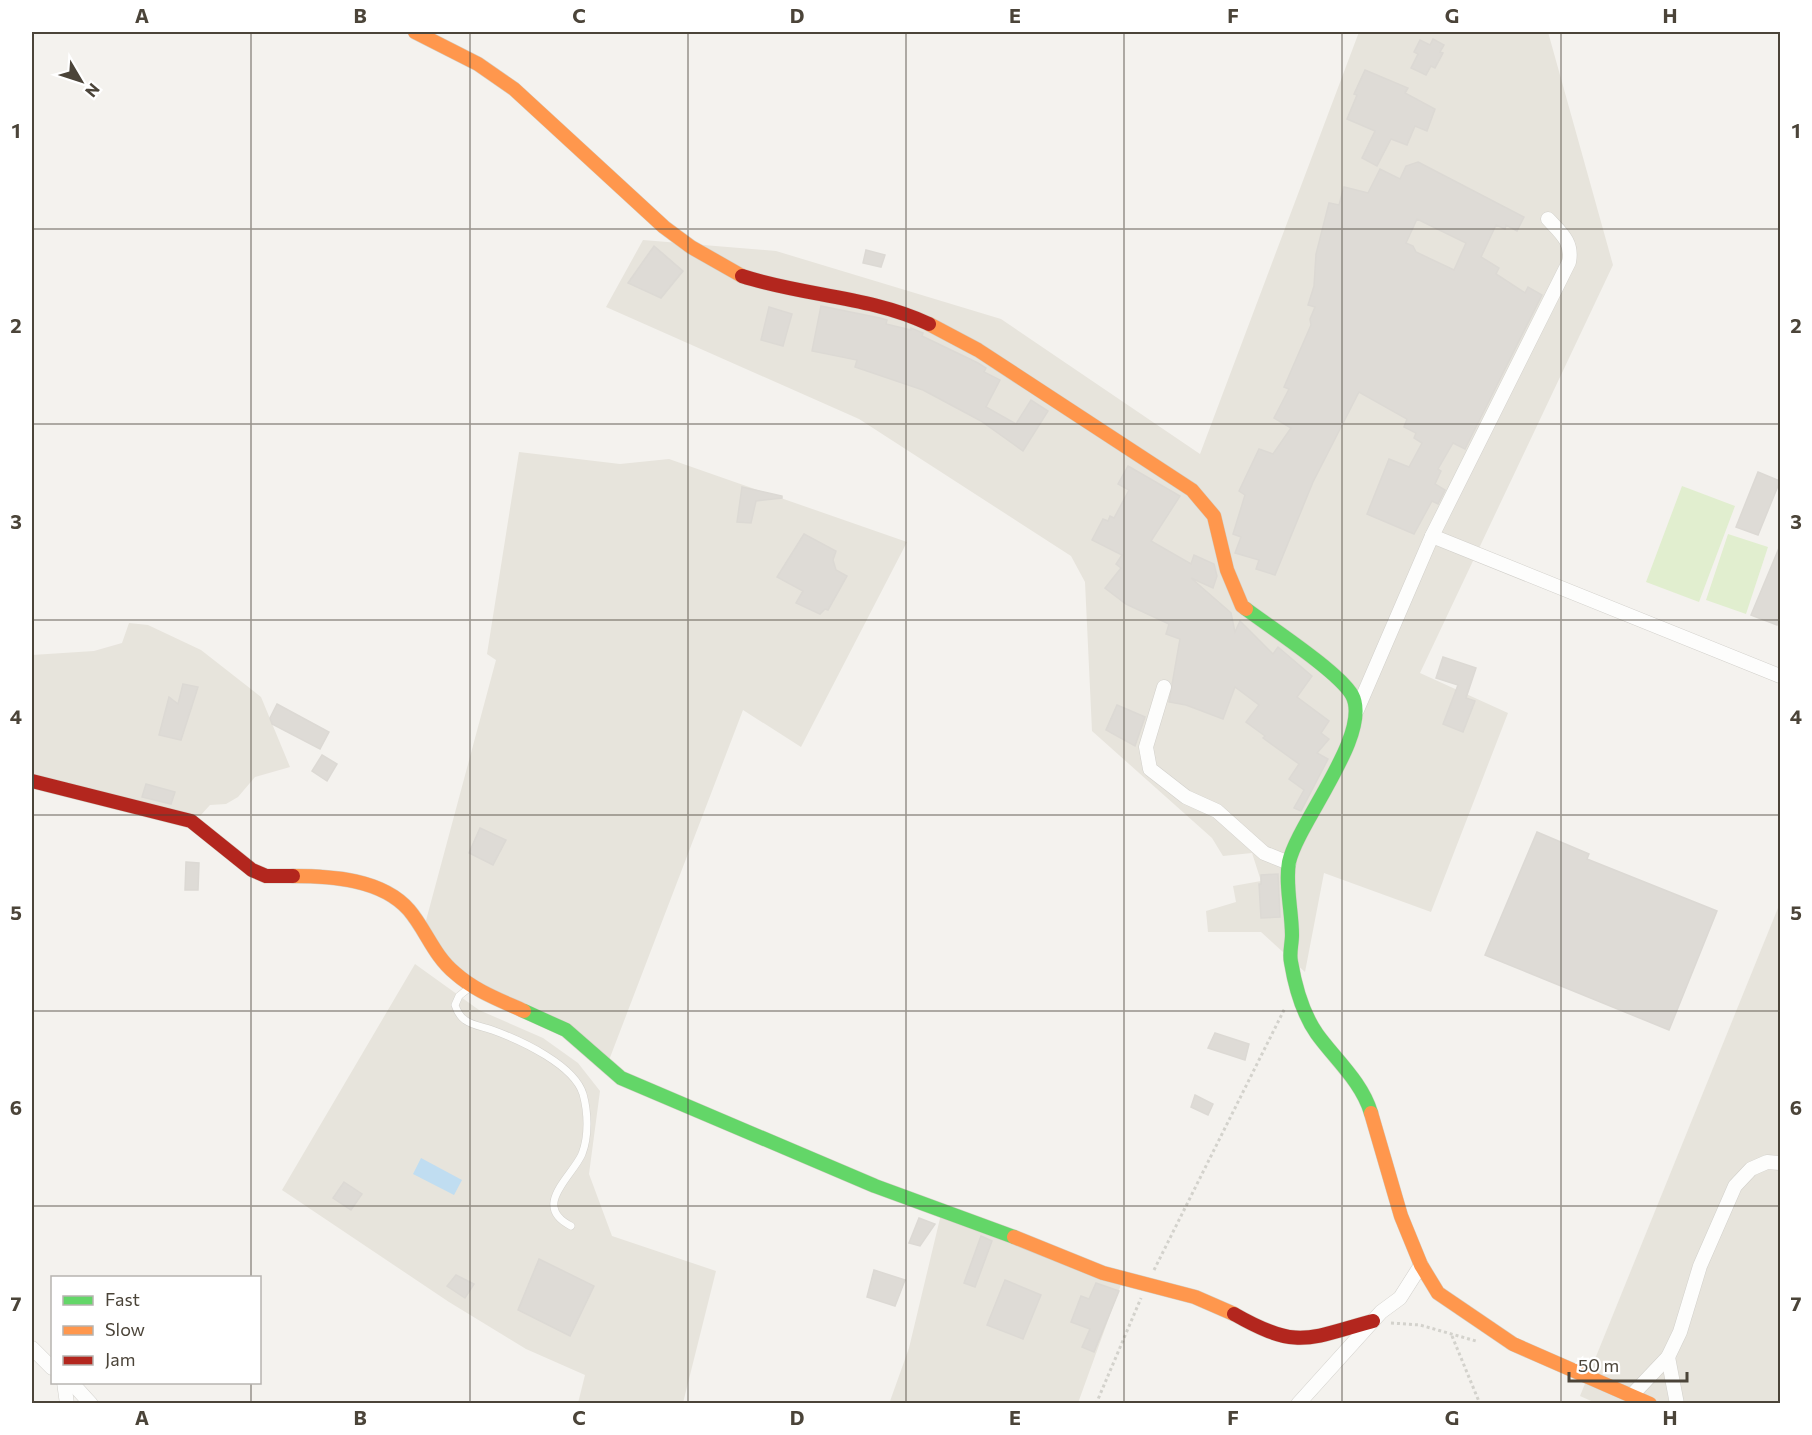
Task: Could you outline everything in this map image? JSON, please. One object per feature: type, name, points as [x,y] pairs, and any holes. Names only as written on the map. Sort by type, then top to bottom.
[{"type":"street","points":[[414,32],[486,68],[513,88],[647,212],[685,243],[721,266],[751,280],[792,292],[880,305],[940,329],[991,358],[1192,490],[1215,516],[1227,570],[1242,606],[1339,679],[1352,694],[1357,710]]},
{"type":"street","points":[[1548,219],[1568,240],[1572,250],[1569,262],[1432,536],[1357,710],[1348,743],[1290,855],[1292,934],[1290,960],[1296,988],[1316,1033],[1352,1078],[1369,1107],[1401,1216],[1421,1266],[1438,1293],[1513,1344],[1650,1404]]},
{"type":"street","points":[[1432,536],[1780,676]]},
{"type":"street","points":[[1164,687],[1146,747],[1150,769],[1186,797],[1217,811],[1264,854],[1289,863]]},
{"type":"street","points":[[32,781],[191,821],[252,870],[266,876],[324,876],[345,879],[393,895],[410,911],[432,948],[471,986],[566,1030],[606,1068],[636,1086],[698,1109],[875,1186],[980,1223],[1103,1273],[1196,1297],[1224,1308],[1264,1331],[1283,1338],[1307,1339],[1373,1321]]},
{"type":"street","points":[[1632,1395],[1668,1357],[1683,1322],[1700,1266],[1734,1186],[1751,1168],[1767,1162],[1780,1163]]},
{"type":"street","points":[[1298,1404],[1373,1321],[1400,1298],[1421,1266]]},
{"type":"street","points":[[32,1348],[51,1367]]},
{"type":"street","points":[[1668,1357],[1677,1404]]},
{"type":"street","points":[[64,1384],[67,1404]]},
{"type":"street","points":[[72,1384],[91,1404]]},
{"type":"lane","points":[[471,986],[459,996],[455,1005],[463,1019],[517,1040],[546,1056],[570,1075],[582,1092],[587,1113],[585,1143],[577,1163],[557,1190],[554,1202],[556,1213],[562,1222],[571,1226]]},
{"type":"path","points":[[1096,1404],[1147,1285],[1248,1078],[1296,988]]},
{"type":"path","points":[[1373,1321],[1420,1325],[1484,1343]]},
{"type":"path","points":[[1451,1335],[1480,1404]]},
{"type":"shaded area","points":[[1359,32],[1548,32],[1613,265],[1420,673],[1508,713],[1431,912],[1324,873],[1305,972],[1261,932],[1208,932],[1206,911],[1236,902],[1233,886],[1261,881],[1252,853],[1223,856],[1212,838],[1092,731],[1085,582],[1071,556],[859,419],[606,307],[643,240],[776,251],[1001,319],[1200,454]]},
{"type":"shaded area","points":[[519,452],[620,464],[669,459],[907,542],[801,747],[743,710],[606,1068],[586,1048],[471,986],[424,928],[496,660],[487,654]]},
{"type":"shaded area","points":[[129,623],[148,625],[201,650],[261,697],[290,767],[255,777],[238,797],[226,804],[210,805],[200,816],[32,774],[32,655],[94,651],[122,643]]},
{"type":"shaded area","points":[[1780,903],[1780,1403],[1598,1404],[1580,1396]]},
{"type":"shaded area","points":[[415,964],[479,1010],[543,1038],[578,1063],[600,1091],[589,1174],[612,1236],[716,1271],[683,1403],[578,1403],[585,1375],[526,1349],[449,1302],[282,1190]]},
{"type":"shaded area","points":[[942,1210],[1123,1279],[1078,1403],[889,1404],[909,1348]]},
{"type":"green space","points":[[1682,486],[1735,506],[1699,602],[1646,582]]},
{"type":"green space","points":[[1728,534],[1768,547],[1746,614],[1706,600]]},
{"type":"water","points":[[421,1158],[462,1180],[454,1195],[413,1174]]},
{"type":"building","points":[[1433,39],[1444,45],[1440,52],[1443,53],[1435,68],[1431,66],[1426,75],[1411,68],[1418,54],[1414,52],[1420,40],[1430,45]]},
{"type":"building","points":[[1365,70],[1408,88],[1405,93],[1435,109],[1427,131],[1415,126],[1407,145],[1391,139],[1377,166],[1362,158],[1375,131],[1347,119],[1357,95],[1354,94]]},
{"type":"building","points":[[1418,162],[1524,217],[1517,231],[1506,225],[1505,229],[1496,225],[1481,257],[1499,268],[1496,274],[1525,293],[1528,287],[1542,295],[1465,449],[1453,443],[1438,469],[1441,471],[1435,484],[1445,490],[1438,504],[1432,501],[1414,534],[1367,514],[1389,459],[1409,467],[1422,443],[1414,438],[1416,433],[1404,427],[1407,419],[1359,392],[1313,482],[1275,575],[1256,569],[1259,560],[1235,553],[1241,537],[1233,534],[1245,495],[1239,491],[1259,449],[1273,454],[1291,428],[1274,418],[1289,389],[1284,387],[1311,325],[1310,319],[1315,307],[1308,305],[1314,286],[1316,254],[1329,203],[1339,205],[1344,187],[1368,193],[1380,169],[1400,179],[1406,166]],"holes":[[[1417,219],[1466,243],[1454,270],[1416,252],[1413,246],[1406,243]]]},
{"type":"building","points":[[654,246],[683,271],[661,298],[628,283]]},
{"type":"building","points":[[866,250],[885,255],[881,267],[863,263]]},
{"type":"building","points":[[821,306],[880,318],[887,320],[886,324],[911,330],[911,328],[923,333],[922,336],[978,363],[986,368],[984,372],[1000,380],[986,407],[1016,424],[1031,400],[1048,411],[1023,451],[981,421],[923,390],[855,367],[857,360],[812,351]]},
{"type":"building","points":[[769,307],[792,314],[783,346],[761,340]]},
{"type":"building","points":[[1128,466],[1180,496],[1151,541],[1191,564],[1194,555],[1214,564],[1217,576],[1213,588],[1191,578],[1231,613],[1235,632],[1240,621],[1273,654],[1278,647],[1312,676],[1297,697],[1329,721],[1321,733],[1329,739],[1317,753],[1328,759],[1301,811],[1294,808],[1304,790],[1289,779],[1299,764],[1263,738],[1265,736],[1246,722],[1259,705],[1235,687],[1223,719],[1186,705],[1169,702],[1180,639],[1166,634],[1169,624],[1126,604],[1105,588],[1121,568],[1116,564],[1122,555],[1092,540],[1103,519],[1108,521],[1110,516],[1114,518],[1129,490],[1118,484]]},
{"type":"building","points":[[1758,472],[1780,481],[1758,535],[1736,527]]},
{"type":"building","points":[[742,487],[782,496],[782,498],[756,501],[751,523],[737,522]]},
{"type":"building","points":[[804,534],[836,551],[833,560],[836,570],[847,576],[828,610],[825,609],[820,614],[796,603],[803,591],[777,577]]},
{"type":"building","points":[[1779,548],[1780,616],[1777,625],[1751,615]]},
{"type":"building","points":[[1443,657],[1476,668],[1466,698],[1475,701],[1463,732],[1443,724],[1458,685],[1436,678]]},
{"type":"building","points":[[183,684],[198,687],[181,740],[159,735],[169,697],[178,704]]},
{"type":"building","points":[[277,704],[329,732],[320,749],[272,724],[270,718]]},
{"type":"building","points":[[1117,705],[1145,717],[1135,746],[1106,730]]},
{"type":"building","points":[[322,755],[337,764],[327,781],[312,771]]},
{"type":"building","points":[[146,784],[175,792],[171,804],[142,797]]},
{"type":"building","points":[[480,828],[506,840],[493,865],[469,853]]},
{"type":"building","points":[[1537,832],[1589,854],[1587,859],[1717,911],[1669,1030],[1485,955]]},
{"type":"building","points":[[186,862],[199,863],[198,890],[185,890]]},
{"type":"building","points":[[1278,874],[1280,917],[1261,918],[1259,884],[1261,884],[1261,875]]},
{"type":"building","points":[[1215,1033],[1249,1044],[1245,1060],[1208,1048]]},
{"type":"building","points":[[1195,1095],[1213,1104],[1208,1115],[1191,1107]]},
{"type":"building","points":[[344,1182],[362,1194],[351,1210],[333,1198]]},
{"type":"building","points":[[919,1218],[935,1224],[920,1246],[909,1243]]},
{"type":"building","points":[[981,1236],[992,1241],[975,1287],[964,1283]]},
{"type":"building","points":[[539,1259],[594,1286],[570,1336],[518,1310]]},
{"type":"building","points":[[874,1270],[905,1280],[895,1306],[867,1297]]},
{"type":"building","points":[[456,1275],[474,1284],[465,1298],[447,1286]]},
{"type":"building","points":[[1005,1280],[1041,1295],[1023,1339],[987,1325]]},
{"type":"building","points":[[1096,1283],[1119,1291],[1094,1352],[1082,1347],[1090,1329],[1071,1322],[1081,1296],[1089,1299]]},
{"type":"traffic: fast","points":[[1246,609],[1319,662],[1345,685],[1352,695],[1356,711],[1344,754],[1295,845],[1289,862],[1292,935],[1290,955],[1297,990],[1308,1018],[1317,1034],[1355,1081],[1371,1113]]},
{"type":"traffic: fast","points":[[524,1011],[566,1030],[621,1078],[875,1186],[1014,1237]]},
{"type":"traffic: slow","points":[[415,32],[478,64],[514,89],[664,227],[691,247],[742,276]]},
{"type":"traffic: slow","points":[[929,324],[978,350],[1192,490],[1214,516],[1227,570],[1242,606],[1246,609]]},
{"type":"traffic: slow","points":[[293,876],[355,881],[385,892],[409,910],[441,959],[455,973],[479,990],[524,1011]]},
{"type":"traffic: slow","points":[[1371,1113],[1401,1216],[1421,1265],[1438,1293],[1513,1344],[1650,1404]]},
{"type":"traffic: slow","points":[[1014,1237],[1103,1273],[1195,1297],[1234,1314]]},
{"type":"traffic: jam","points":[[742,276],[765,283],[860,302],[907,315],[929,324]]},
{"type":"traffic: jam","points":[[32,781],[191,821],[252,870],[266,876],[293,876]]},
{"type":"traffic: jam","points":[[1234,1314],[1273,1333],[1302,1338],[1332,1333],[1373,1321]]}]
